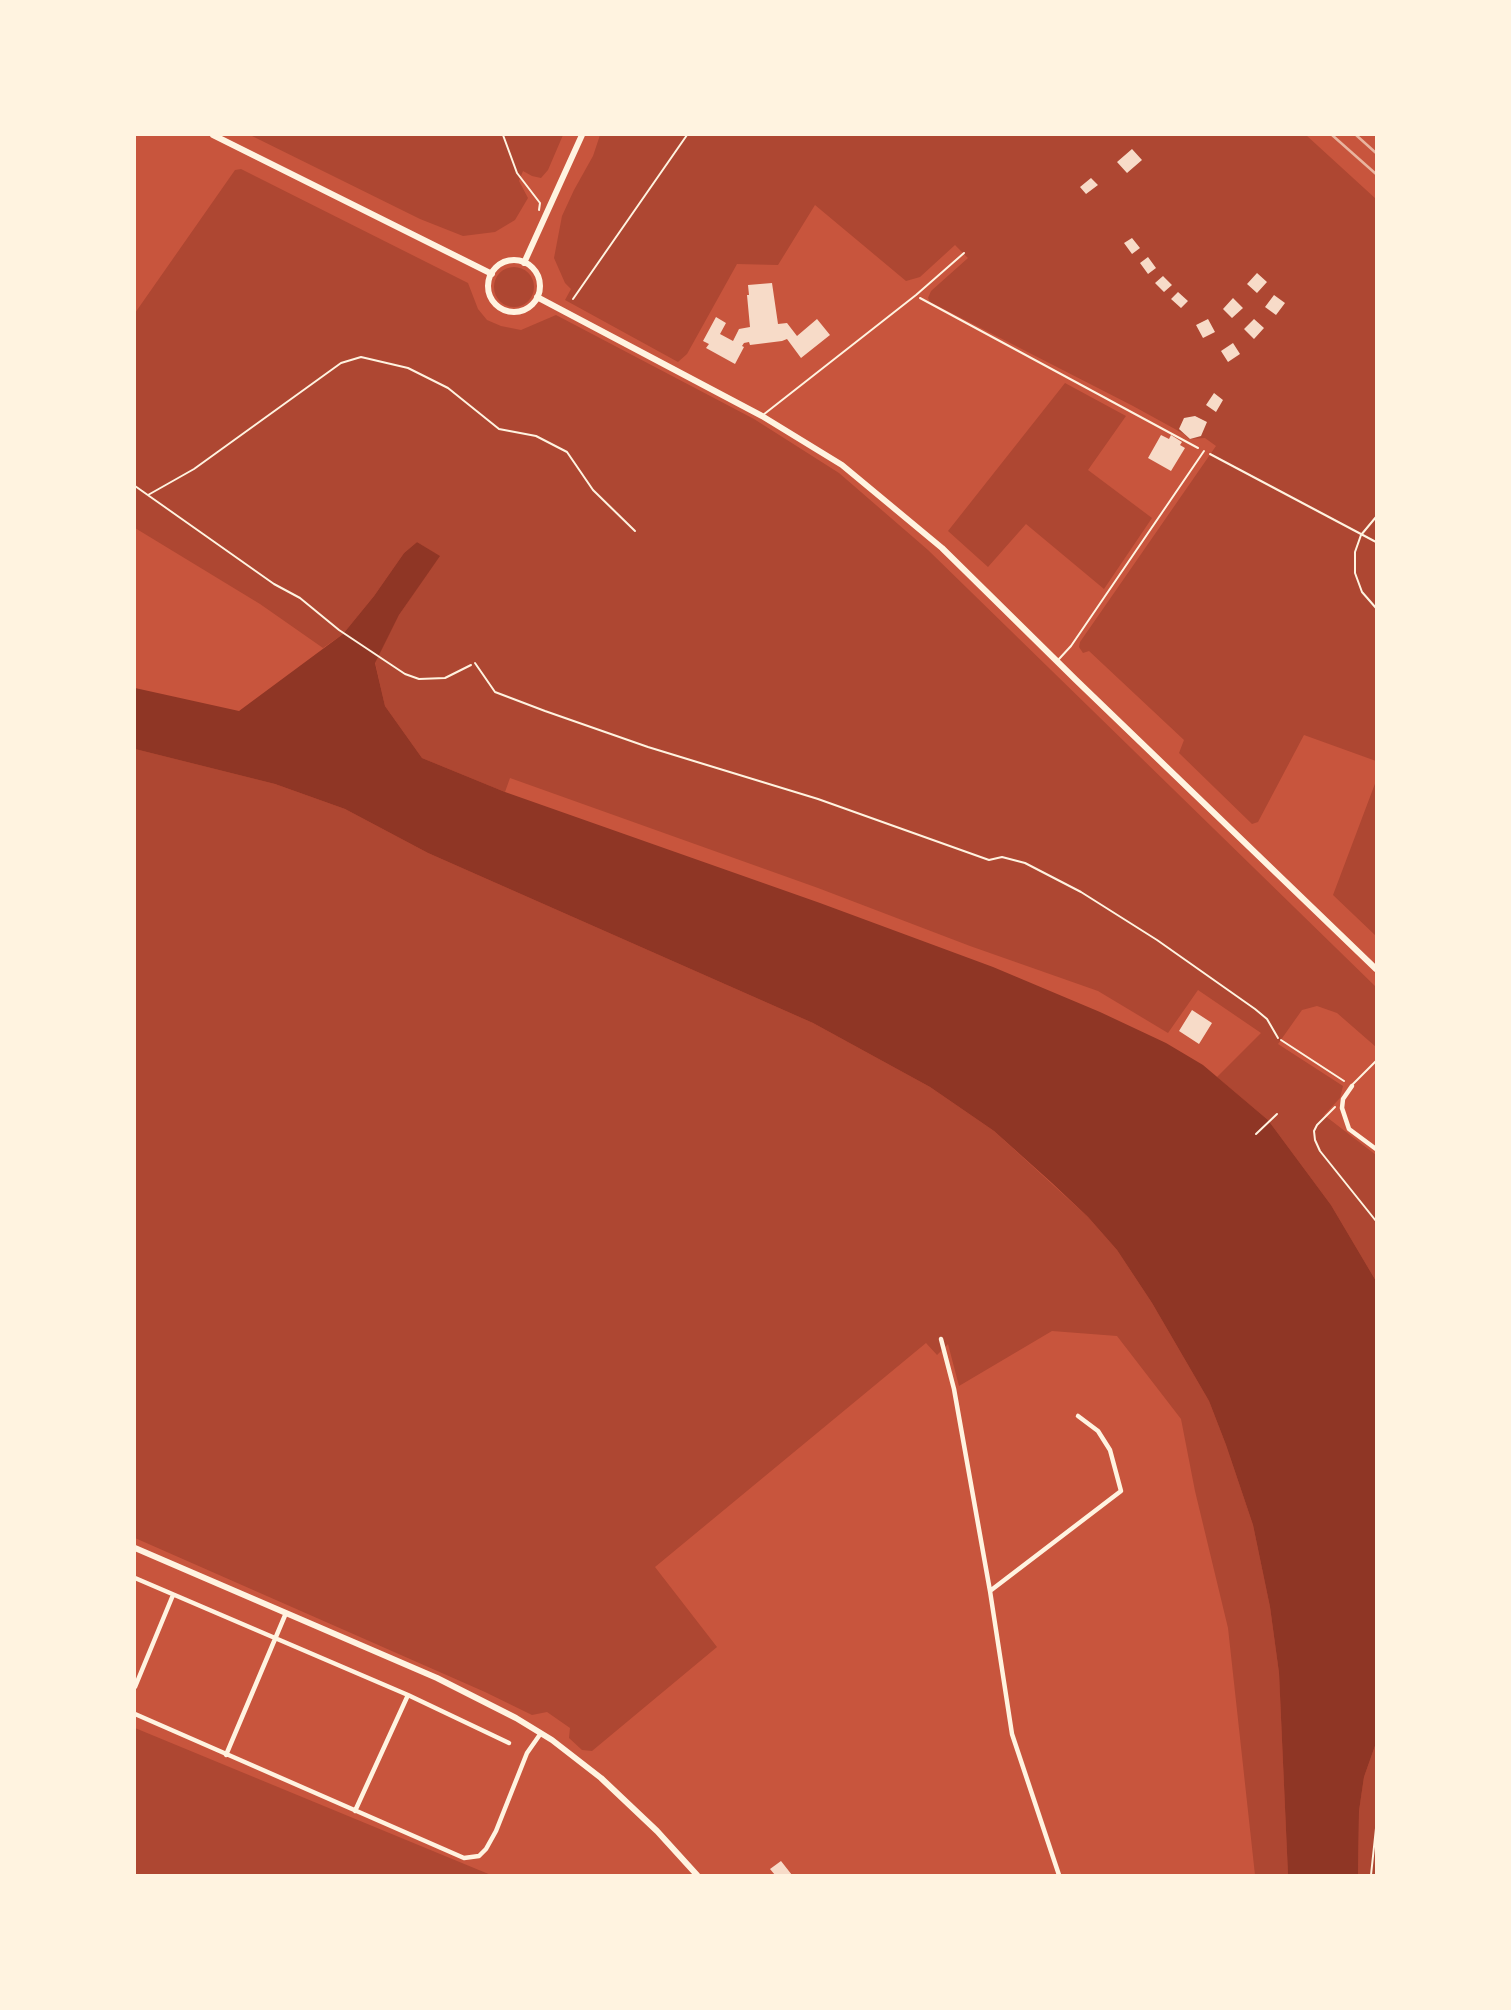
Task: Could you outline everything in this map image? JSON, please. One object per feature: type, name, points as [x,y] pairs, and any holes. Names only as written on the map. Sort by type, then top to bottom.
[{"type":"main road","points":[[213,135],[492,274]]},
{"type":"main road","points":[[524,262],[582,135]]},
{"type":"main road","points":[[524,262],[538,276],[540,284],[537,298],[523,310],[505,310],[498,306],[489,291],[492,274],[503,263],[524,262]]},
{"type":"main road","points":[[537,298],[762,416],[842,465],[942,548],[1376,969]]},
{"type":"main road","points":[[135,1548],[437,1678],[482,1699],[541,1733],[621,1795],[697,1875]]},
{"type":"street","points":[[1352,1086],[1343,1099],[1342,1108],[1349,1129],[1376,1149]]},
{"type":"street","points":[[941,1339],[954,1389],[1012,1734],[1059,1875]]},
{"type":"street","points":[[990,1591],[1121,1491],[1110,1450],[1098,1431],[1078,1416]]},
{"type":"street","points":[[135,1578],[408,1695],[509,1743]]},
{"type":"street","points":[[135,1688],[173,1595]]},
{"type":"street","points":[[226,1755],[286,1614]]},
{"type":"street","points":[[355,1811],[408,1695]]},
{"type":"street","points":[[135,1714],[460,1856],[471,1858],[479,1856],[486,1849],[496,1831],[527,1753],[541,1733]]},
{"type":"lane","points":[[762,416],[847,352],[964,253]]},
{"type":"lane","points":[[1057,661],[1204,451]]},
{"type":"lane","points":[[475,663],[495,692],[545,711],[648,747],[818,799],[989,860],[1002,858],[1025,863],[1081,892],[1157,940],[1255,1009],[1267,1019],[1278,1038]]},
{"type":"lane","points":[[1352,1086],[1376,1061]]},
{"type":"path","points":[[503,135],[517,173],[540,203],[538,210]]},
{"type":"path","points":[[573,299],[687,135]]},
{"type":"path","points":[[916,295],[924,302],[1376,542]]},
{"type":"path","points":[[148,495],[194,469],[341,363],[360,357],[408,368],[448,388],[499,429],[536,436],[567,452],[593,490],[635,531]]},
{"type":"path","points":[[135,486],[274,583],[300,598],[339,629],[405,674],[419,679],[445,678],[475,663]]},
{"type":"path","points":[[1376,517],[1362,534],[1355,552],[1355,573],[1362,592],[1376,608]]},
{"type":"path","points":[[1278,1038],[1352,1086]]},
{"type":"path","points":[[1343,1099],[1317,1125],[1314,1131],[1315,1140],[1339,1176],[1376,1221]]},
{"type":"path","points":[[1256,1134],[1277,1114]]},
{"type":"path","points":[[1371,1875],[1376,1828]]},
{"type":"shaded area","points":[[250,135],[563,135],[548,170],[541,178],[523,171],[519,181],[528,198],[515,220],[495,232],[463,236],[420,219]]},
{"type":"shaded area","points":[[600,135],[1306,135],[1376,199],[1376,761],[1304,735],[1258,822],[1252,824],[1179,753],[1184,740],[1089,651],[1083,653],[1079,647],[1080,642],[1216,446],[1205,438],[1189,439],[1133,406],[930,302],[928,298],[931,291],[968,258],[955,245],[920,277],[906,281],[815,205],[778,265],[737,264],[687,354],[678,362],[565,300],[571,289],[565,283],[554,258],[562,216],[593,156]]},
{"type":"shaded area","points":[[241,169],[468,283],[478,309],[487,320],[521,330],[556,315],[754,419],[839,473],[928,550],[1376,987],[1376,1047],[1337,1013],[1317,1006],[1302,1010],[1278,1044],[1343,1086],[1340,1098],[1324,1115],[1376,1155],[1376,1281],[1331,1205],[1268,1120],[1217,1077],[1261,1033],[1198,990],[1168,1033],[1098,991],[510,778],[505,792],[422,758],[385,706],[375,662],[399,615],[439,556],[417,542],[404,553],[343,634],[323,648],[260,604],[135,528],[135,313],[235,170]]},
{"type":"shaded area","points":[[514,267],[528,273],[534,287],[528,301],[514,307],[500,301],[494,287],[500,273]]},
{"type":"shaded area","points":[[1065,383],[1126,416],[1088,470],[1152,518],[1104,589],[1026,524],[988,567],[948,531]]},
{"type":"shaded area","points":[[417,542],[440,556],[399,615],[375,663],[385,706],[422,758],[505,792],[993,967],[1166,1043],[1203,1065],[1268,1120],[1331,1205],[1376,1281],[1376,1743],[1364,1777],[1359,1811],[1358,1875],[1288,1875],[1279,1673],[1270,1607],[1253,1525],[1226,1445],[1209,1401],[1152,1303],[1117,1250],[1088,1217],[1052,1183],[994,1131],[930,1087],[813,1023],[428,853],[345,809],[275,784],[135,749],[135,688],[239,711],[343,634],[404,553]]},
{"type":"shaded area","points":[[135,749],[275,784],[345,809],[428,853],[813,1023],[930,1087],[994,1131],[1088,1217],[1117,1250],[1152,1303],[1209,1401],[1253,1525],[1270,1607],[1279,1673],[1288,1875],[1255,1875],[1228,1628],[1195,1491],[1181,1419],[1117,1336],[1052,1331],[959,1386],[948,1344],[937,1355],[926,1343],[655,1567],[717,1647],[592,1751],[582,1750],[569,1738],[570,1728],[547,1712],[532,1715],[135,1538]]},
{"type":"shaded area","points":[[1376,781],[1376,936],[1333,895]]},
{"type":"shaded area","points":[[135,1728],[491,1875],[135,1875]]},
{"type":"shaded area","points":[[1376,1743],[1376,1875],[1358,1875],[1359,1811],[1364,1777]]},
{"type":"building","points":[[1132,149],[1142,160],[1127,173],[1117,162]]},
{"type":"building","points":[[1091,178],[1098,185],[1086,194],[1080,187]]},
{"type":"building","points":[[1132,238],[1140,248],[1132,254],[1124,243]]},
{"type":"building","points":[[1148,257],[1156,268],[1148,274],[1140,263]]},
{"type":"building","points":[[1257,273],[1267,282],[1257,293],[1247,284]]},
{"type":"building","points":[[1163,276],[1172,285],[1164,292],[1155,283]]},
{"type":"building","points":[[772,283],[778,324],[787,323],[797,336],[817,319],[830,335],[801,358],[787,339],[750,345],[749,342],[744,343],[735,364],[706,348],[709,344],[703,341],[716,317],[726,323],[720,334],[733,341],[739,329],[750,327],[748,285]]},
{"type":"building","points":[[1178,292],[1188,301],[1181,308],[1171,299]]},
{"type":"building","points":[[1274,295],[1285,303],[1276,315],[1265,307]]},
{"type":"building","points":[[1233,298],[1243,308],[1232,318],[1223,309]]},
{"type":"building","points":[[1208,319],[1215,332],[1203,338],[1196,325]]},
{"type":"building","points":[[1254,319],[1264,328],[1254,339],[1244,329]]},
{"type":"building","points":[[1233,343],[1240,354],[1228,362],[1221,351]]},
{"type":"building","points":[[1214,393],[1223,400],[1216,412],[1206,405]]},
{"type":"building","points":[[1195,416],[1207,422],[1201,436],[1190,439],[1179,429],[1184,418]]},
{"type":"building","points":[[1161,435],[1169,439],[1171,435],[1182,442],[1180,445],[1185,448],[1171,471],[1148,458]]},
{"type":"building","points":[[1192,1010],[1212,1023],[1199,1044],[1179,1031]]},
{"type":"building","points":[[781,1861],[792,1875],[775,1875],[770,1869]]},
{"type":"railway","points":[[1332,135],[1376,174]]},
{"type":"railway","points":[[1356,135],[1376,153]]}]
